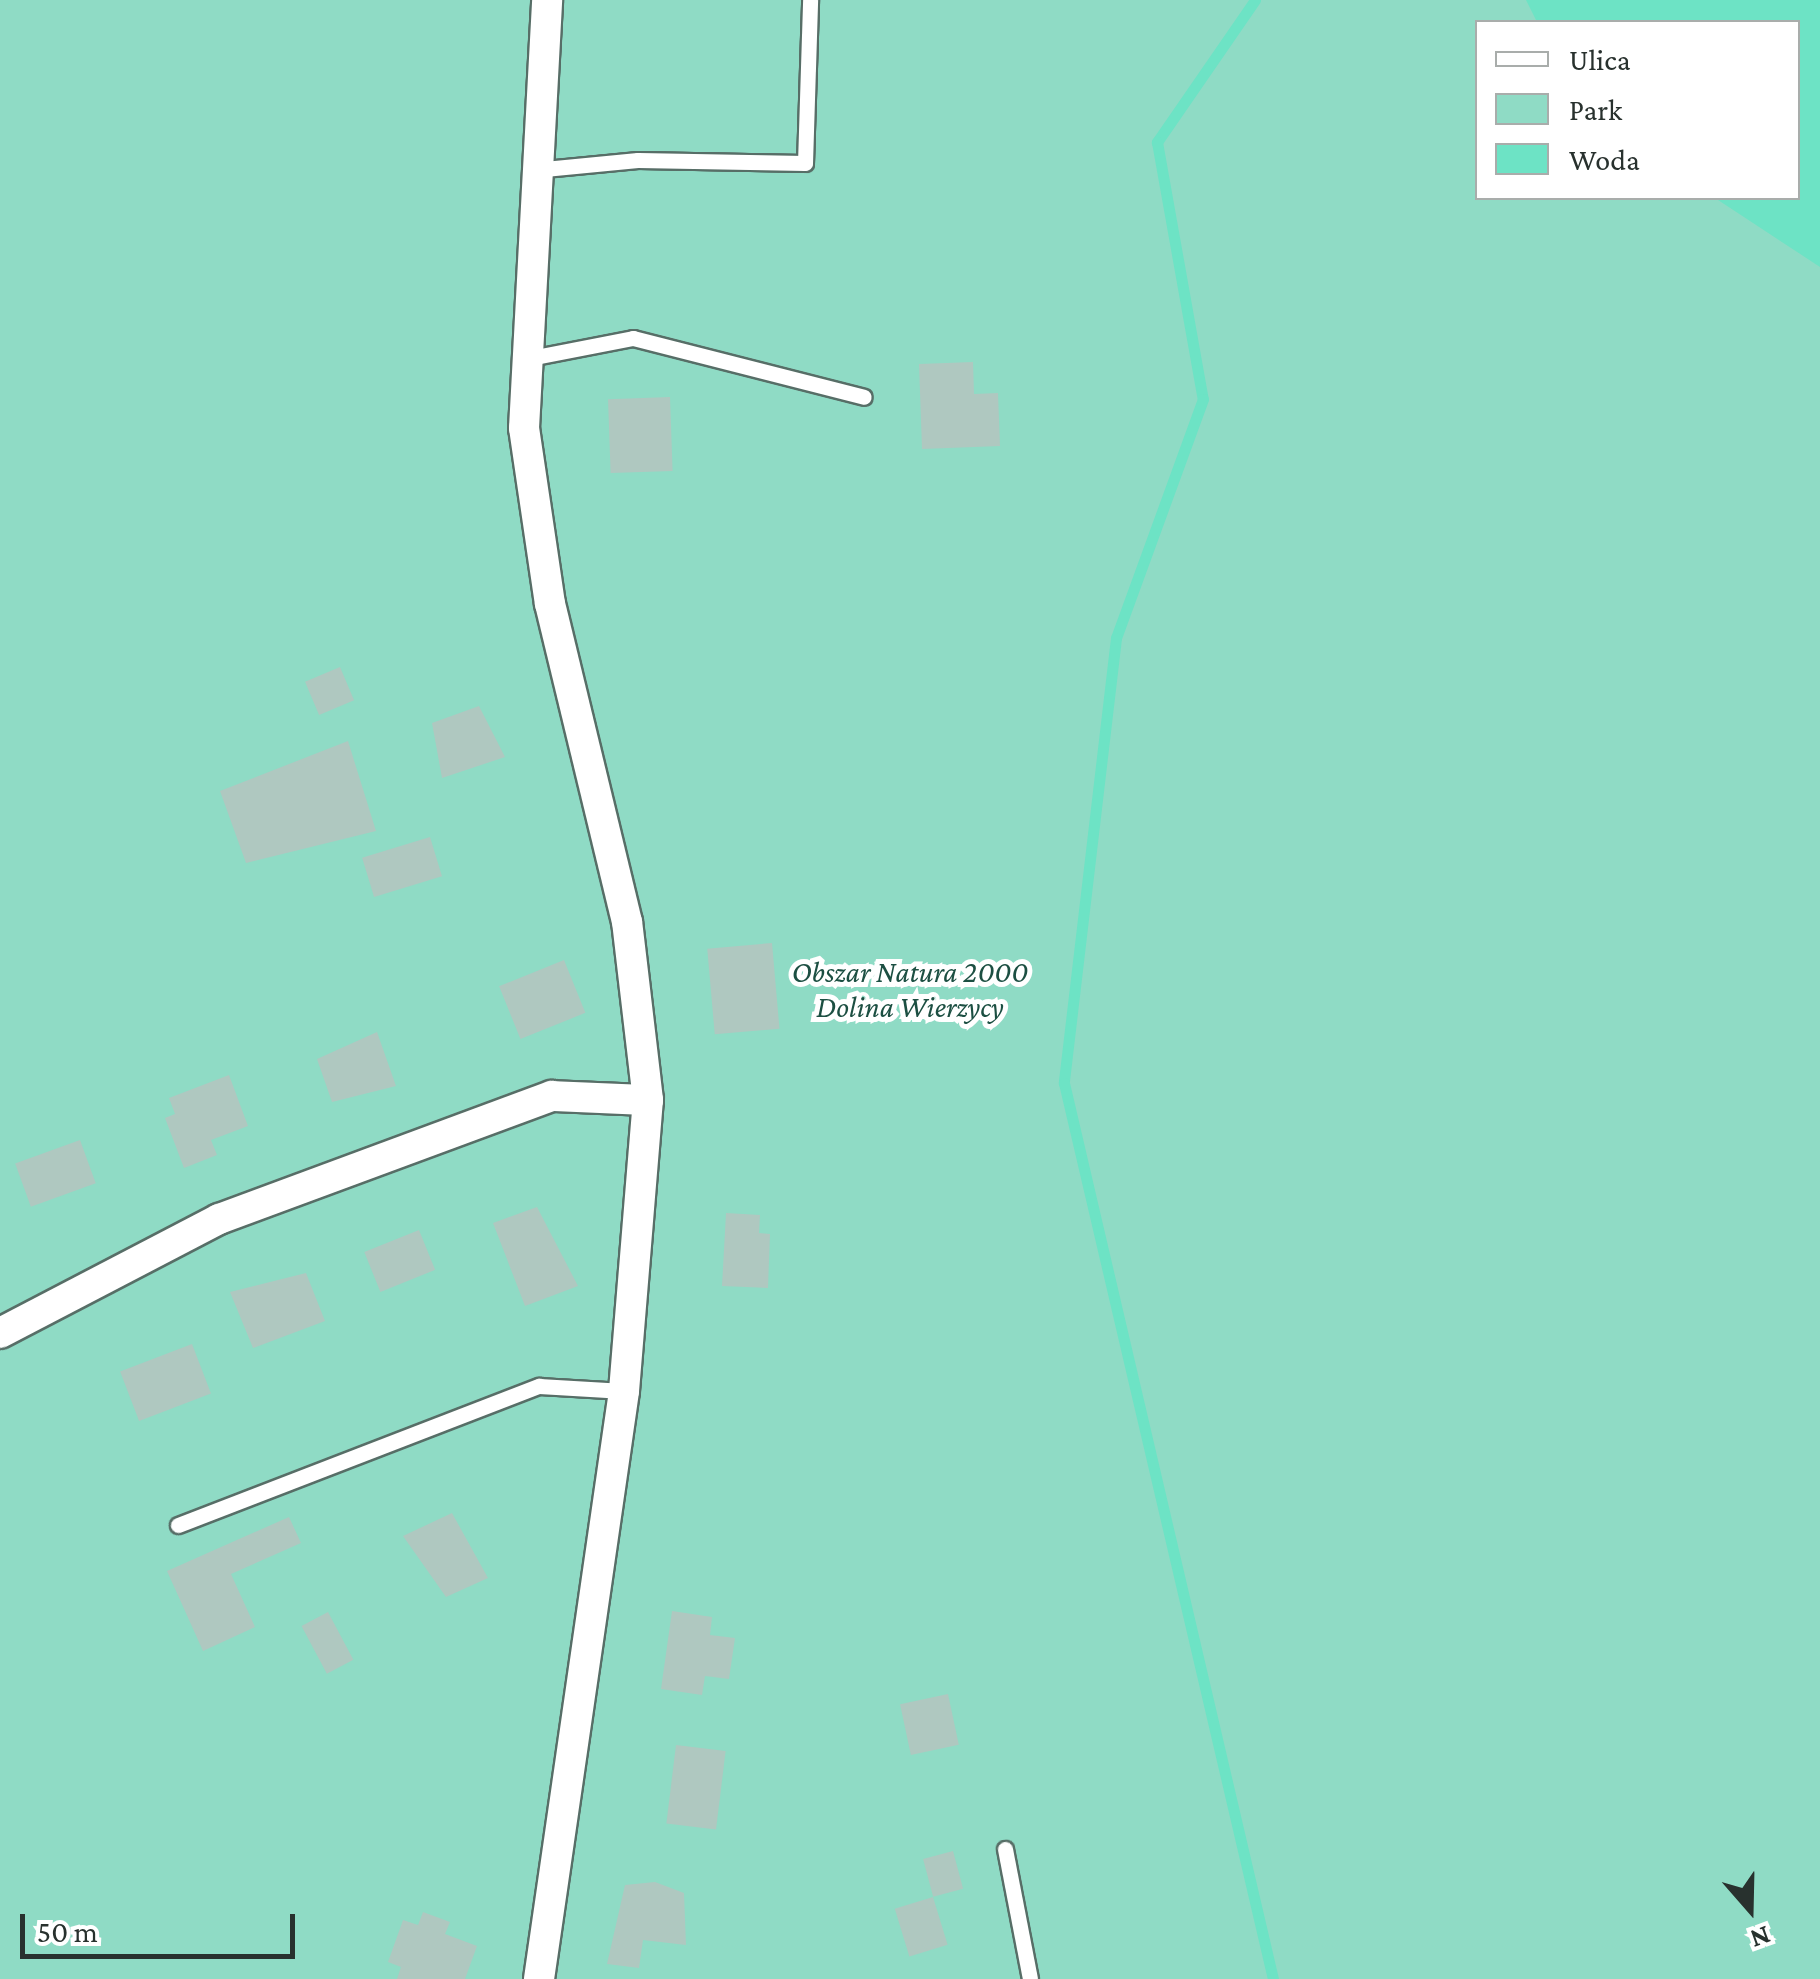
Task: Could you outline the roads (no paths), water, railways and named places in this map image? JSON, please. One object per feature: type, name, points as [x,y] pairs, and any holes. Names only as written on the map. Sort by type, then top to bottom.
[{"type":"street","points":[[539,1979],[624,1390],[648,1100],[615,856],[550,604],[524,428],[534,170],[547,0]]},
{"type":"street","points":[[0,1333],[219,1219],[552,1096],[648,1100]]},
{"type":"lane","points":[[534,170],[638,160],[805,163],[810,0]]},
{"type":"lane","points":[[525,359],[632,338],[864,397]]},
{"type":"lane","points":[[178,1524],[538,1386],[624,1390]]},
{"type":"lane","points":[[1005,1849],[1030,1979]]},
{"type":"water","points":[[1526,0],[1820,0],[1820,267],[1718,200],[1800,200],[1800,20],[1536,20]]},
{"type":"waterway","points":[[1255,0],[1157,142],[1203,399],[1116,638],[1064,1083],[1273,1979]]},
{"type":"park label","name":"Obszar Natura 2000 Dolina Wierzycy","points":[[910,989]]}]
